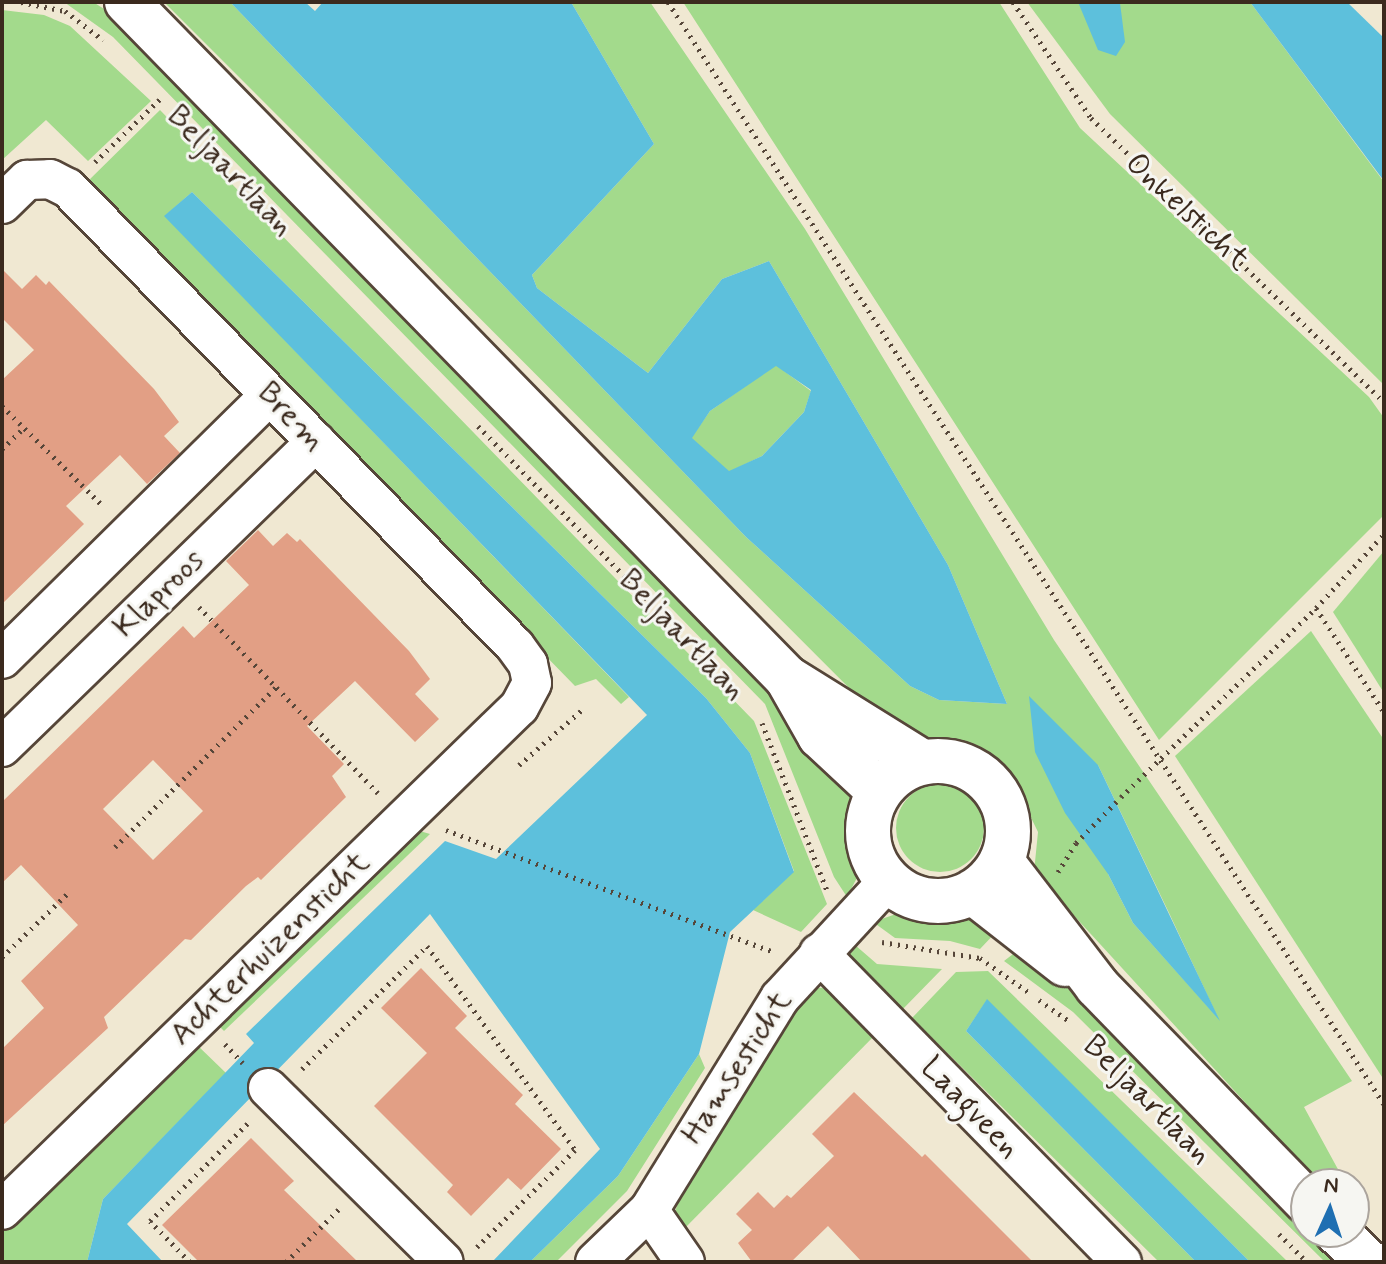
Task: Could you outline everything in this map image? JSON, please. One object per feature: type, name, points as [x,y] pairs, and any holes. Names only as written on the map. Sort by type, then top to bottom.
[{"type":"street","name":"Beljaartlaan","points":[[127,2],[787,678],[922,762]]},
{"type":"street","points":[[15,192],[50,179],[68,188]]},
{"type":"street","name":"Brem","points":[[68,188],[515,646],[528,664],[532,683]]},
{"type":"street","name":"Klaproos","points":[[2,659],[132,535],[270,395]]},
{"type":"street","name":"Klaproos","points":[[2,747],[316,442]]},
{"type":"street","name":"Beljaartlaan","points":[[787,678],[820,736],[879,791]]},
{"type":"street","name":"Achterhuizensticht","points":[[2,1210],[519,707],[532,683]]},
{"type":"street","points":[[954,761],[982,775],[1002,800],[1009,831],[987,877],[944,901],[914,897],[888,881],[871,854],[869,832],[879,791],[892,777],[922,762],[954,761]]},
{"type":"street","name":"Beljaartlaan","points":[[987,877],[1097,986],[1290,1215]]},
{"type":"street","name":"Hamsesticht","points":[[595,1262],[649,1210],[780,998],[853,915],[888,881]]},
{"type":"street","name":"Laagveen","points":[[819,953],[1122,1262]]},
{"type":"street","points":[[272,1091],[365,1183],[459,1256]]},
{"type":"street","points":[[649,1210],[685,1262]]},
{"type":"street","points":[[1354,1248],[1368,1262]]},
{"type":"path","points":[[21,2],[65,11],[109,47]]},
{"type":"path","points":[[668,2],[1384,1104]]},
{"type":"path","name":"Onkelsticht","points":[[1013,2],[1110,139],[1384,402]]},
{"type":"path","name":"Beljaartlaan","points":[[150,89],[172,111]]},
{"type":"path","points":[[68,188],[160,99]]},
{"type":"path","points":[[2,406],[132,535]]},
{"type":"path","name":"Beljaartlaan","points":[[471,418],[692,644]]},
{"type":"path","points":[[2,449],[24,428]]},
{"type":"path","points":[[1076,843],[1316,608],[1384,534]]},
{"type":"path","points":[[173,581],[404,819]]},
{"type":"path","points":[[1316,608],[1384,712]]},
{"type":"path","points":[[115,847],[276,687]]},
{"type":"path","name":"Beljaartlaan","points":[[757,710],[829,895],[880,941],[980,958],[1079,1031]]},
{"type":"path","points":[[444,829],[744,940]]},
{"type":"path","points":[[2,957],[68,893]]},
{"type":"path","points":[[190,1262],[150,1221],[272,1091],[427,946],[575,1150],[459,1256]]},
{"type":"path","points":[[286,1262],[365,1183]]},
{"type":"green space","points":[[64,2],[93,2],[109,12],[805,726],[858,790],[855,820],[861,870],[847,897],[834,877],[765,704],[113,37]]},
{"type":"green space","points":[[164,2],[230,2],[746,537],[910,686],[939,700],[1007,704],[948,565],[769,261],[722,279],[648,373],[537,288],[532,275],[654,144],[571,2],[650,2],[805,229],[1054,640],[1352,1081],[1304,1107],[1337,1168],[1305,1168],[1034,872],[1038,832],[1015,785],[986,756],[948,744],[901,740]],"holes":[[[1098,765],[1218,1018],[1133,923],[1108,874]]]},
{"type":"green space","points":[[683,2],[999,2],[1080,128],[1369,397],[1384,418],[1384,515],[1159,740]]},
{"type":"green space","points":[[1027,2],[1250,2],[1384,182],[1384,385],[1110,114]]},
{"type":"green space","points":[[2,10],[44,15],[70,26],[151,101],[88,161],[46,120],[2,160]]},
{"type":"green space","points":[[160,110],[754,721],[827,904],[801,932],[753,910],[794,871],[750,753],[706,698],[192,192],[165,216],[629,697],[621,704],[596,679],[575,686],[85,184]]},
{"type":"green space","points":[[776,365],[811,391],[804,412],[762,456],[729,472],[691,438],[710,411]]},
{"type":"green space","points":[[1384,551],[1384,693],[1333,612]]},
{"type":"green space","points":[[1311,631],[1384,740],[1384,1080],[1175,756]]},
{"type":"green space","points":[[940,784],[957,787],[971,797],[981,811],[984,828],[981,845],[971,859],[957,869],[940,872],[923,869],[909,859],[899,845],[896,828],[899,811],[909,797],[923,787]]},
{"type":"green space","points":[[413,829],[430,834],[224,1031],[216,1023]]},
{"type":"green space","points":[[899,913],[962,914],[998,930],[980,949],[950,941],[895,938],[873,922]]},
{"type":"green space","points":[[855,945],[877,964],[942,969],[901,1011],[848,959],[848,946]]},
{"type":"green space","points":[[1021,948],[1079,994],[1290,1204],[1290,1227],[1073,1012],[1004,961]]},
{"type":"green space","points":[[988,971],[1288,1262],[1250,1262],[987,1000],[966,1031],[1196,1262],[1159,1262],[912,1018],[956,972]]},
{"type":"green space","points":[[830,987],[878,1032],[684,1229],[675,1212],[683,1186],[808,989]]},
{"type":"green space","points":[[196,1044],[226,1073],[103,1199],[87,1262],[2,1262],[2,1233]]},
{"type":"green space","points":[[699,1054],[705,1068],[627,1191],[556,1262],[530,1262],[618,1176]]},
{"type":"green space","points":[[1311,1248],[1334,1248],[1348,1262],[1325,1262]]},
{"type":"water","points":[[230,2],[305,2],[315,11],[323,2],[571,2],[654,144],[532,275],[537,288],[648,373],[722,279],[769,261],[948,565],[1007,704],[939,700],[910,686],[746,537]],"holes":[[[776,366],[811,390],[804,412],[762,456],[729,471],[692,438],[710,411]]]},
{"type":"water","points":[[1078,2],[1120,3],[1125,42],[1116,56],[1098,50]]},
{"type":"water","points":[[1250,2],[1347,2],[1384,38],[1384,181]]},
{"type":"water","points":[[192,192],[706,698],[750,753],[794,872],[730,932],[699,1054],[618,1176],[530,1262],[492,1262],[600,1149],[430,914],[127,1224],[163,1262],[87,1262],[103,1199],[254,1043],[246,1034],[445,841],[496,859],[647,715],[164,216]]},
{"type":"water","points":[[1029,696],[1098,765],[1220,1021],[1133,923],[1108,874],[1065,813],[1035,752]]},
{"type":"water","points":[[987,999],[1250,1262],[1196,1262],[966,1031]]},
{"type":"building","points":[[2,269],[22,289],[36,275],[46,285],[49,281],[154,389],[179,422],[164,436],[180,453],[147,484],[120,455],[66,506],[84,524],[2,604],[2,380],[34,350],[2,318]]},
{"type":"building","points":[[258,530],[273,546],[287,533],[297,542],[300,539],[409,651],[430,679],[415,694],[439,719],[415,742],[355,681],[307,726],[344,764],[332,776],[346,797],[261,880],[258,877],[246,886],[191,940],[185,939],[104,1017],[108,1028],[2,1126],[2,1049],[44,1008],[21,981],[78,925],[21,865],[2,883],[2,802],[183,626],[194,638],[249,585],[226,561]],"holes":[[[153,760],[203,811],[153,860],[103,809]]]},
{"type":"building","points":[[421,968],[467,1016],[455,1028],[523,1095],[515,1104],[561,1149],[521,1190],[508,1178],[471,1216],[447,1192],[453,1185],[374,1106],[427,1053],[381,1008]]},
{"type":"building","points":[[854,1092],[922,1157],[925,1154],[1033,1262],[862,1262],[828,1226],[791,1262],[752,1262],[738,1243],[752,1230],[736,1214],[758,1192],[774,1208],[787,1195],[791,1198],[834,1156],[812,1134]]},
{"type":"building","points":[[251,1138],[294,1181],[284,1190],[358,1262],[199,1262],[162,1225]]}]
